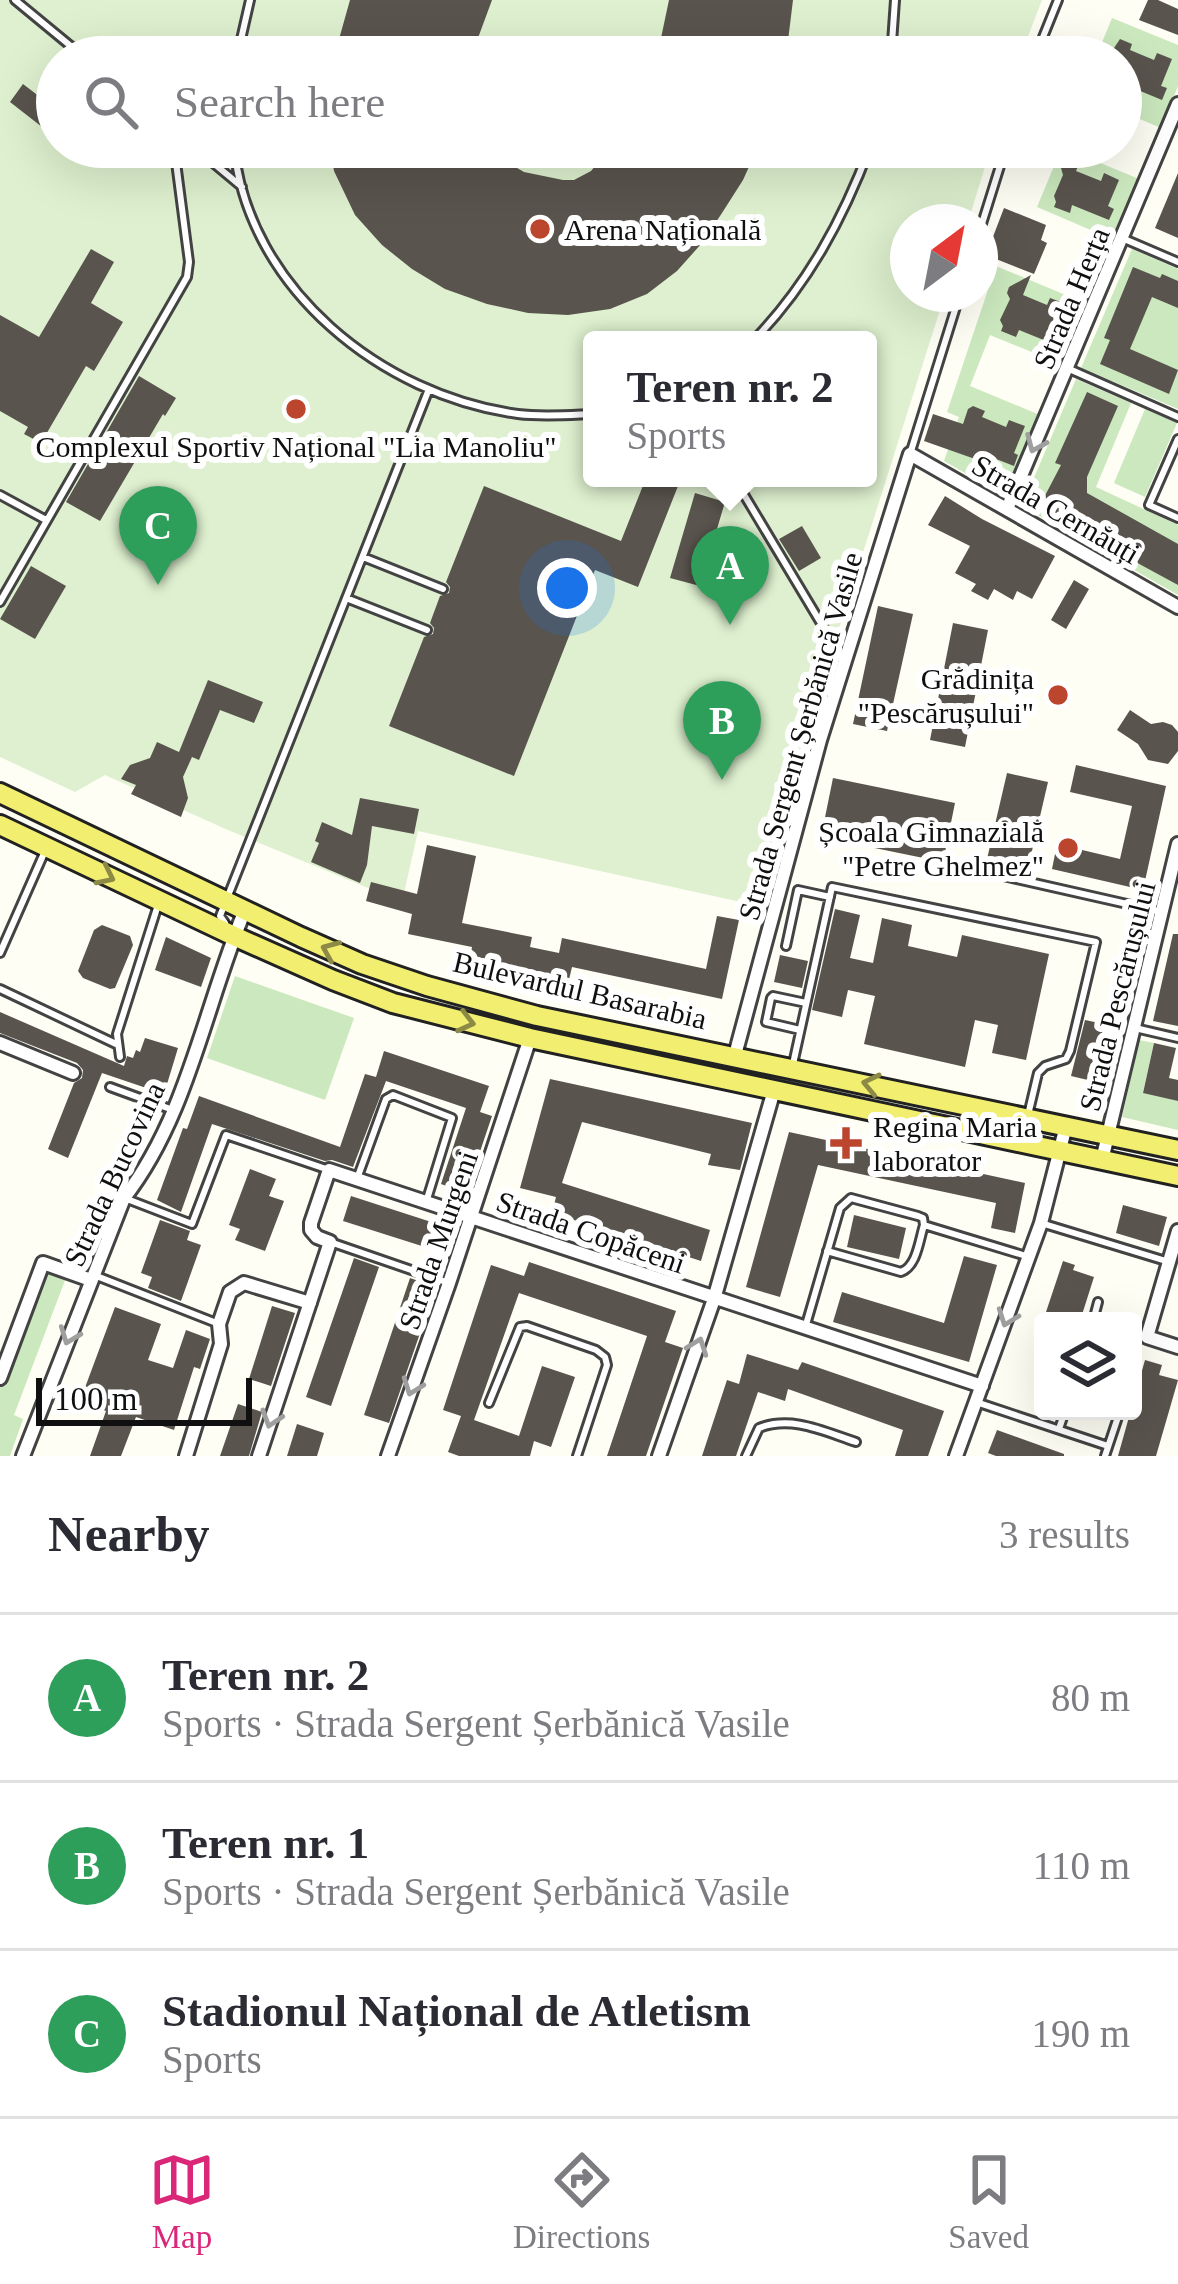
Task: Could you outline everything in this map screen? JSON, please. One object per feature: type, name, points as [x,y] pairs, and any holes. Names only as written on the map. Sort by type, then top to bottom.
[{"type":"main road","name":"Bulevardul Basarabia","points":[[0,793],[362,964],[427,986],[537,1016],[1178,1150]]},
{"type":"main road","name":"Bulevardul Basarabia","points":[[0,825],[234,936],[371,996],[421,1011],[1178,1176]]},
{"type":"street","name":"Strada Herța","points":[[1007,509],[1178,104]]},
{"type":"street","name":"Strada Cernăuți","points":[[910,454],[1178,607]]},
{"type":"street","name":"Strada Sergent Șerbănică Vasile","points":[[735,1055],[820,740],[910,454]]},
{"type":"street","name":"Strada Pescărușului","points":[[1102,1160],[1178,844]]},
{"type":"street","name":"Strada Bucovina","points":[[23,1456],[124,1198],[146,1169],[171,1113],[234,936],[236,905]]},
{"type":"street","points":[[1162,912],[1178,916]]},
{"type":"street","name":"Strada Murgeni","points":[[388,1456],[530,1038]]},
{"type":"street","points":[[0,1042],[74,1073]]},
{"type":"street","points":[[658,1456],[714,1299],[774,1090]]},
{"type":"street","points":[[956,1456],[1030,1258],[1066,1126]]},
{"type":"street","points":[[259,1456],[330,1242],[310,1230],[329,1170]]},
{"type":"street","name":"Strada Copăceni","points":[[329,1170],[982,1386]]},
{"type":"street","points":[[1178,1231],[1147,1337],[1178,1347]]},
{"type":"street","points":[[0,1378],[43,1263],[92,1277]]},
{"type":"street","points":[[186,1456],[221,1344],[219,1324],[230,1292],[242,1282],[310,1303]]},
{"type":"lane","points":[[15,0],[59,36]]},
{"type":"lane","points":[[242,36],[250,0]]},
{"type":"lane","points":[[893,36],[896,0]]},
{"type":"lane","points":[[1043,36],[1058,0]]},
{"type":"lane","points":[[0,602],[187,277],[177,168]]},
{"type":"lane","points":[[219,168],[242,187]]},
{"type":"lane","points":[[238,168],[250,214],[284,278],[335,331],[372,358],[429,389],[493,409],[583,414]]},
{"type":"lane","points":[[763,331],[817,260],[862,168]]},
{"type":"lane","points":[[988,204],[999,168]]},
{"type":"lane","points":[[1122,238],[1178,262]]},
{"type":"lane","name":"Strada Sergent Șerbănică Vasile","points":[[910,454],[954,312]]},
{"type":"lane","points":[[1067,368],[1178,417]]},
{"type":"lane","points":[[236,905],[346,598],[429,389]]},
{"type":"lane","points":[[1178,439],[1149,505],[1178,518]]},
{"type":"lane","points":[[739,487],[844,662]]},
{"type":"lane","points":[[0,495],[46,520]]},
{"type":"lane","points":[[363,556],[443,589]]},
{"type":"lane","points":[[346,598],[427,630]]},
{"type":"lane","points":[[0,953],[46,848]]},
{"type":"lane","points":[[977,870],[1162,912]]},
{"type":"lane","points":[[792,1067],[832,887],[1096,942],[1070,1051],[1066,1059],[1038,1073],[1028,1118]]},
{"type":"lane","points":[[786,946],[798,890],[830,897]]},
{"type":"lane","points":[[121,1057],[117,1034],[160,902]]},
{"type":"lane","points":[[0,989],[117,1044]]},
{"type":"lane","points":[[800,1030],[766,1022],[771,998],[806,1004]]},
{"type":"lane","points":[[1134,1028],[1178,1038]]},
{"type":"lane","points":[[110,1087],[171,1113]]},
{"type":"lane","points":[[356,1179],[386,1099],[394,1095],[452,1118],[426,1202]]},
{"type":"lane","points":[[124,1198],[192,1224],[226,1136],[329,1170]]},
{"type":"lane","points":[[806,1328],[827,1251],[840,1208],[851,1198],[923,1219],[907,1271],[827,1251]]},
{"type":"lane","points":[[1041,1223],[1169,1262]]},
{"type":"lane","points":[[924,1225],[1030,1258]]},
{"type":"lane","points":[[330,1242],[449,1282]]},
{"type":"lane","points":[[92,1277],[219,1324]]},
{"type":"lane","points":[[1096,1312],[1098,1303]]},
{"type":"lane","points":[[489,1403],[520,1327],[596,1350],[607,1365],[577,1456]]},
{"type":"lane","points":[[976,1402],[1108,1446]]},
{"type":"lane","points":[[1059,1430],[1062,1420]]},
{"type":"lane","points":[[1105,1456],[1117,1420]]},
{"type":"lane","points":[[746,1456],[759,1428],[773,1422],[789,1422],[856,1442]]},
{"type":"green space","name":"Complexul Sportiv Național \"Lia Manoliu\"","points":[[0,0],[1042,0],[1028,36],[36,36],[36,168],[985,168],[974,204],[890,204],[890,312],[939,312],[828,663],[759,906],[418,831],[402,902],[105,775],[75,792],[0,757]]},
{"type":"green space","points":[[1112,18],[1178,45],[1178,86],[1161,128],[1142,120],[1142,36],[1105,36]]},
{"type":"green space","points":[[1053,168],[1113,168],[1139,179],[1114,240],[1037,207]]},
{"type":"green space","points":[[1132,249],[1178,269],[1178,409],[1081,368]]},
{"type":"green space","points":[[998,267],[1087,304],[1061,364],[990,335],[970,386],[1040,415],[1005,496],[944,461],[959,417],[947,412],[981,312],[998,312]]},
{"type":"green space","points":[[1076,379],[1131,403],[1096,487],[1178,525],[1178,595],[1022,506]]},
{"type":"green space","points":[[1145,409],[1177,423],[1145,497],[1114,483]]},
{"type":"green space","points":[[235,976],[354,1018],[325,1100],[207,1058]]},
{"type":"green space","points":[[1139,1040],[1154,1043],[1143,1092],[1178,1101],[1178,1130],[1122,1117]]},
{"type":"green space","points":[[46,1268],[67,1275],[14,1415],[23,1419],[10,1456],[0,1456],[0,1387]]},
{"type":"building","points":[[350,0],[492,0],[479,36],[340,36]]},
{"type":"building","points":[[669,0],[793,0],[789,36],[661,36]]},
{"type":"building","points":[[1148,0],[1178,9],[1178,35],[1139,20]]},
{"type":"building","points":[[1157,53],[1172,59],[1161,86],[1167,88],[1162,100],[1142,92],[1142,55],[1154,60]]},
{"type":"building","points":[[23,84],[36,94],[36,122],[10,102]]},
{"type":"building","name":"Arena Națională","points":[[517,168],[574,180],[594,168],[748,168],[702,243],[677,271],[647,294],[610,309],[568,315],[487,304],[445,289],[412,269],[355,215],[334,171]]},
{"type":"building","points":[[1061,168],[1077,168],[1101,181],[1104,173],[1119,180],[1108,206],[1114,209],[1109,220],[1072,205],[1070,213],[1054,207]]},
{"type":"building","points":[[1178,173],[1178,238],[1155,228]]},
{"type":"building","points":[[1004,208],[1046,225],[1041,240],[1047,243],[1034,274],[998,260],[998,224]]},
{"type":"building","points":[[91,249],[114,262],[91,303],[123,322],[94,371],[86,366],[41,443],[24,434],[28,427],[0,411],[0,315],[39,337]]},
{"type":"building","points":[[1133,267],[1178,281],[1178,308],[1152,297],[1130,349],[1178,370],[1169,394],[1100,364],[1110,340],[1104,338]]},
{"type":"building","points":[[1031,275],[1023,295],[1047,305],[1050,298],[1066,304],[1055,331],[1060,333],[1056,345],[1019,330],[1016,337],[1001,331],[1009,287]]},
{"type":"building","points":[[139,376],[176,398],[100,521],[66,502]]},
{"type":"building","points":[[1087,392],[1118,406],[1087,477],[1087,493],[1178,544],[1178,585],[1038,509],[1061,465],[1055,463]]},
{"type":"building","points":[[973,406],[985,411],[982,417],[1006,427],[1009,420],[1025,426],[1014,466],[978,452],[975,459],[924,441],[933,414],[963,424]]},
{"type":"building","points":[[484,486],[621,541],[642,487],[678,487],[638,587],[595,570],[514,776],[389,726],[424,637],[433,634],[430,623],[440,596],[449,593],[446,582]]},
{"type":"building","points":[[695,493],[725,502],[700,586],[670,578]]},
{"type":"building","points":[[945,496],[1055,556],[1032,599],[1017,591],[1013,600],[994,589],[988,600],[971,591],[976,584],[955,573],[970,546],[928,525]]},
{"type":"building","points":[[802,526],[821,558],[799,571],[779,539]]},
{"type":"building","points":[[747,541],[761,567],[739,580],[724,554]]},
{"type":"building","points":[[31,566],[66,586],[35,639],[0,619]]},
{"type":"building","points":[[1074,580],[1089,589],[1066,629],[1051,620]]},
{"type":"building","points":[[878,606],[913,614],[887,731],[853,724]]},
{"type":"building","points":[[953,623],[988,630],[965,747],[930,740]]},
{"type":"building","points":[[208,680],[263,702],[254,723],[220,710],[199,760],[192,757],[183,777],[188,798],[181,817],[131,794],[136,785],[121,779],[130,765],[150,758],[157,742],[179,752]]},
{"type":"building","points":[[1130,710],[1151,724],[1163,722],[1178,732],[1178,751],[1168,764],[1148,760],[1138,744],[1117,730]]},
{"type":"building","points":[[1076,765],[1166,786],[1143,890],[1052,869],[1057,844],[1120,859],[1132,806],[1070,792]]},
{"type":"building","points":[[1007,773],[1048,782],[1028,868],[987,859]]},
{"type":"building","points":[[833,778],[955,803],[943,862],[821,837]]},
{"type":"building","points":[[360,798],[419,809],[414,834],[372,826],[360,883],[311,862],[322,822],[352,835]]},
{"type":"building","points":[[427,845],[476,856],[462,923],[532,937],[530,947],[559,953],[562,938],[706,969],[717,916],[739,920],[722,999],[572,967],[567,988],[468,968],[472,947],[408,934],[412,914],[366,901],[371,882],[417,894]]},
{"type":"building","points":[[835,909],[860,915],[850,958],[873,963],[882,918],[912,925],[908,946],[957,957],[962,935],[1049,954],[1026,1060],[992,1053],[998,1025],[975,1020],[965,1067],[864,1044],[875,996],[848,990],[842,1017],[812,1010]]},
{"type":"building","points":[[102,925],[130,936],[133,945],[115,988],[110,989],[83,978],[78,971],[94,930]]},
{"type":"building","points":[[1173,934],[1178,934],[1178,1026],[1153,1021]]},
{"type":"building","points":[[166,937],[211,958],[201,987],[155,970]]},
{"type":"building","points":[[780,955],[808,961],[802,988],[774,982]]},
{"type":"building","points":[[0,1012],[124,1066],[127,1056],[133,1058],[136,1050],[140,1052],[145,1038],[178,1048],[164,1094],[102,1073],[68,1158],[48,1149],[83,1070],[77,1063],[0,1033]]},
{"type":"building","points":[[1085,1020],[1104,1024],[1092,1081],[1071,1076]]},
{"type":"building","points":[[1154,1043],[1176,1048],[1169,1078],[1178,1080],[1178,1101],[1143,1093]]},
{"type":"building","points":[[384,1051],[489,1086],[480,1112],[492,1116],[466,1193],[441,1184],[466,1108],[386,1081],[353,1167],[212,1124],[181,1212],[157,1200],[199,1096],[340,1147],[365,1074],[376,1077]]},
{"type":"building","points":[[550,1079],[752,1123],[740,1170],[708,1165],[711,1154],[582,1122],[562,1183],[710,1230],[701,1261],[552,1213],[556,1197],[520,1188]]},
{"type":"building","points":[[789,1132],[1025,1183],[1015,1233],[991,1228],[996,1203],[818,1165],[780,1297],[746,1287]]},
{"type":"building","points":[[250,1169],[276,1179],[269,1196],[284,1201],[265,1251],[235,1240],[240,1229],[229,1225]]},
{"type":"building","points":[[351,1196],[456,1230],[447,1254],[343,1221]]},
{"type":"building","points":[[1123,1205],[1167,1217],[1159,1246],[1116,1233]]},
{"type":"building","points":[[854,1215],[906,1228],[899,1259],[847,1247]]},
{"type":"building","points":[[160,1220],[190,1231],[187,1240],[201,1245],[181,1301],[148,1288],[152,1277],[141,1273]]},
{"type":"building","points":[[964,1256],[997,1265],[969,1362],[833,1322],[842,1292],[944,1323]]},
{"type":"building","points":[[354,1258],[379,1267],[331,1406],[306,1397]]},
{"type":"building","points":[[1063,1261],[1094,1277],[1083,1312],[1046,1312]]},
{"type":"building","points":[[529,1262],[676,1311],[665,1342],[683,1348],[646,1456],[607,1456],[647,1336],[519,1293],[474,1420],[519,1436],[542,1366],[575,1377],[551,1447],[534,1441],[530,1456],[448,1452],[461,1416],[443,1410],[491,1265],[524,1276]]},
{"type":"building","points":[[410,1278],[436,1287],[389,1423],[364,1415]]},
{"type":"building","points":[[272,1306],[295,1313],[271,1386],[249,1379]]},
{"type":"building","points":[[115,1307],[161,1324],[148,1360],[173,1368],[186,1330],[210,1339],[200,1369],[194,1367],[174,1430],[136,1417],[121,1456],[90,1456],[106,1411],[80,1401]]},
{"type":"building","points":[[747,1354],[798,1370],[802,1362],[944,1411],[928,1456],[895,1456],[903,1430],[788,1389],[785,1401],[758,1392],[736,1456],[702,1456],[727,1380],[739,1384]]},
{"type":"building","points":[[1145,1360],[1162,1365],[1159,1375],[1178,1380],[1156,1456],[1118,1456],[1128,1420],[1142,1420]]},
{"type":"building","points":[[238,1404],[262,1412],[249,1456],[220,1456]]},
{"type":"building","points":[[297,1424],[324,1433],[317,1456],[287,1456]]},
{"type":"building","points":[[997,1430],[1064,1454],[1064,1456],[988,1453]]},
{"type":"place","name":"Arena Națională","points":[[540,229]]},
{"type":"place","name":"Complexul Sportiv Național \"Lia Manoliu\"","points":[[296,409]]},
{"type":"place","name":"Stadionul Național de Atletism","points":[[158,585]]},
{"type":"place","name":"Teren nr. 2","points":[[730,625]]},
{"type":"place","name":"Grădinița \"Pescărușului\"","points":[[1058,695]]},
{"type":"place","name":"Teren nr. 1","points":[[722,780]]},
{"type":"place","name":"Școala Gimnazială \"Petre Ghelmez\"","points":[[1068,848]]},
{"type":"place","name":"Regina Maria laborator","points":[[846,1143]]}]
